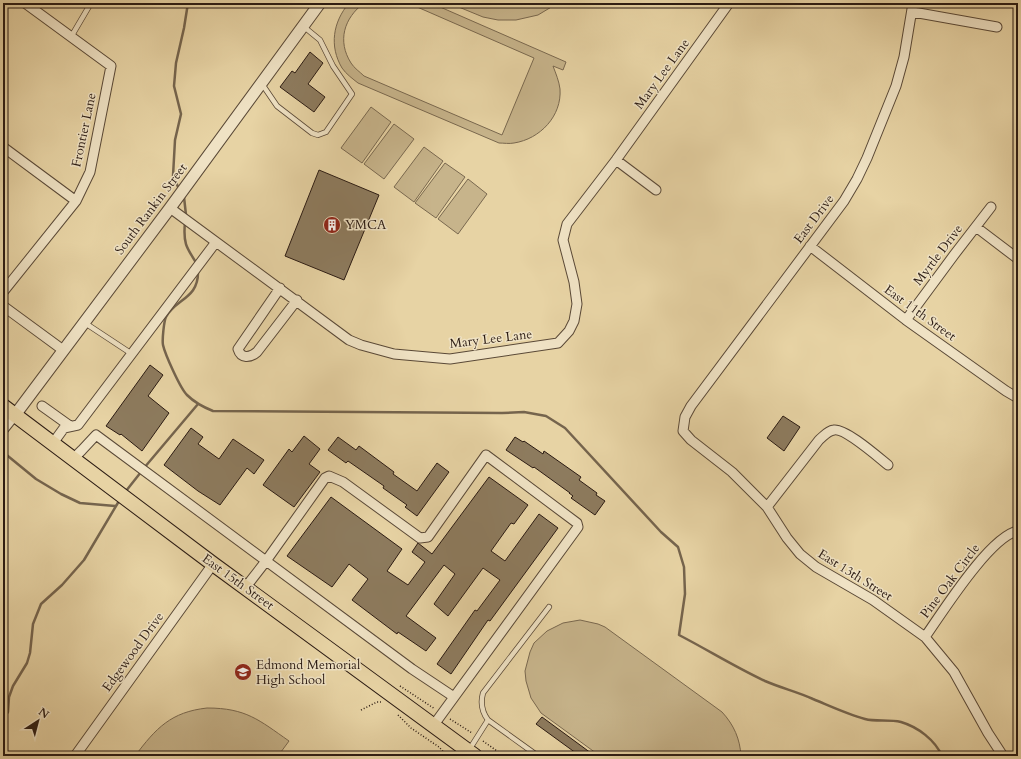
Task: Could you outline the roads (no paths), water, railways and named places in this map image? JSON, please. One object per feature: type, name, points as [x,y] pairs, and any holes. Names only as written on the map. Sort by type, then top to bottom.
[{"type":"main road","name":"East 15th Street","points":[[3,406],[245,588],[472,754]]},
{"type":"street","points":[[25,3],[71,37]]},
{"type":"street","name":"South Rankin Street","points":[[3,430],[170,208],[320,3]]},
{"type":"street","name":"Mary Lee Lane","points":[[170,208],[297,300],[349,340],[361,345],[394,354],[450,359],[558,343],[572,326],[577,304],[574,282],[563,240],[567,224],[616,160],[729,3]]},
{"type":"street","points":[[913,8],[997,27]]},
{"type":"street","name":"East Drive","points":[[684,425],[691,406],[844,201],[857,179],[896,86],[904,57],[913,8]]},
{"type":"street","name":"Frontier Lane","points":[[3,292],[76,201],[90,172],[111,66],[71,37]]},
{"type":"street","points":[[3,147],[76,201]]},
{"type":"street","points":[[616,160],[656,190]]},
{"type":"street","name":"Myrtle Drive","points":[[906,320],[991,207]]},
{"type":"street","points":[[976,227],[1018,259]]},
{"type":"street","points":[[53,443],[64,428],[78,425],[216,242]]},
{"type":"street","name":"East 11th Street","points":[[810,246],[906,320],[1018,398]]},
{"type":"street","points":[[280,288],[238,349],[243,356],[253,356],[257,352],[297,300]]},
{"type":"street","points":[[3,306],[62,350]]},
{"type":"street","points":[[42,406],[70,426]]},
{"type":"street","name":"East 13th Street","points":[[684,425],[683,431],[691,440],[732,472],[767,507],[787,538],[800,554],[816,567],[873,600],[925,637],[954,672],[988,733],[1003,756]]},
{"type":"street","points":[[767,507],[819,440],[828,431],[836,429],[846,433],[888,465]]},
{"type":"street","points":[[74,458],[96,435],[412,669],[454,696]]},
{"type":"street","points":[[245,588],[325,478],[330,476],[343,482],[420,538],[428,537],[486,455],[577,523],[578,527],[433,726]]},
{"type":"street","name":"Pine Oak Circle","points":[[925,637],[982,557],[996,544],[1013,532],[1018,531]]},
{"type":"street","name":"Edgewood Drive","points":[[75,756],[213,564]]},
{"type":"lane","points":[[71,37],[92,3]]},
{"type":"lane","points":[[261,83],[277,106],[312,133],[318,135],[326,132],[352,94],[333,66],[320,40],[303,26]]},
{"type":"lane","points":[[84,322],[132,354]]},
{"type":"lane","points":[[538,756],[488,720],[483,714],[481,705],[483,693],[549,607]]},
{"type":"lane","points":[[472,754],[488,720]]},
{"type":"waterway","points":[[179,189],[173,176],[175,140],[181,114],[174,86],[176,63],[188,3]]},
{"type":"waterway","points":[[184,197],[186,215]]},
{"type":"waterway","points":[[185,222],[184,235],[186,244],[197,264]]},
{"type":"waterway","points":[[198,271],[195,287],[191,293],[175,306],[166,317],[163,345],[184,391],[202,406],[213,411],[524,412],[546,416],[565,428],[661,532],[678,547],[684,567],[685,594],[679,635],[765,681],[865,719],[896,721],[914,727],[935,745],[942,756]]},
{"type":"waterway","points":[[144,468],[198,404]]},
{"type":"waterway","points":[[3,452],[36,479],[61,494],[80,503],[115,506]]},
{"type":"waterway","points":[[126,491],[141,472]]},
{"type":"waterway","points":[[3,719],[8,712],[9,697],[13,686],[27,663],[30,653],[33,624],[41,604],[62,585],[84,560],[119,501]]},
{"type":"place","name":"YMCA","points":[[332,225]]},
{"type":"place","name":"Edmond Memorial High School","points":[[243,672]]}]
